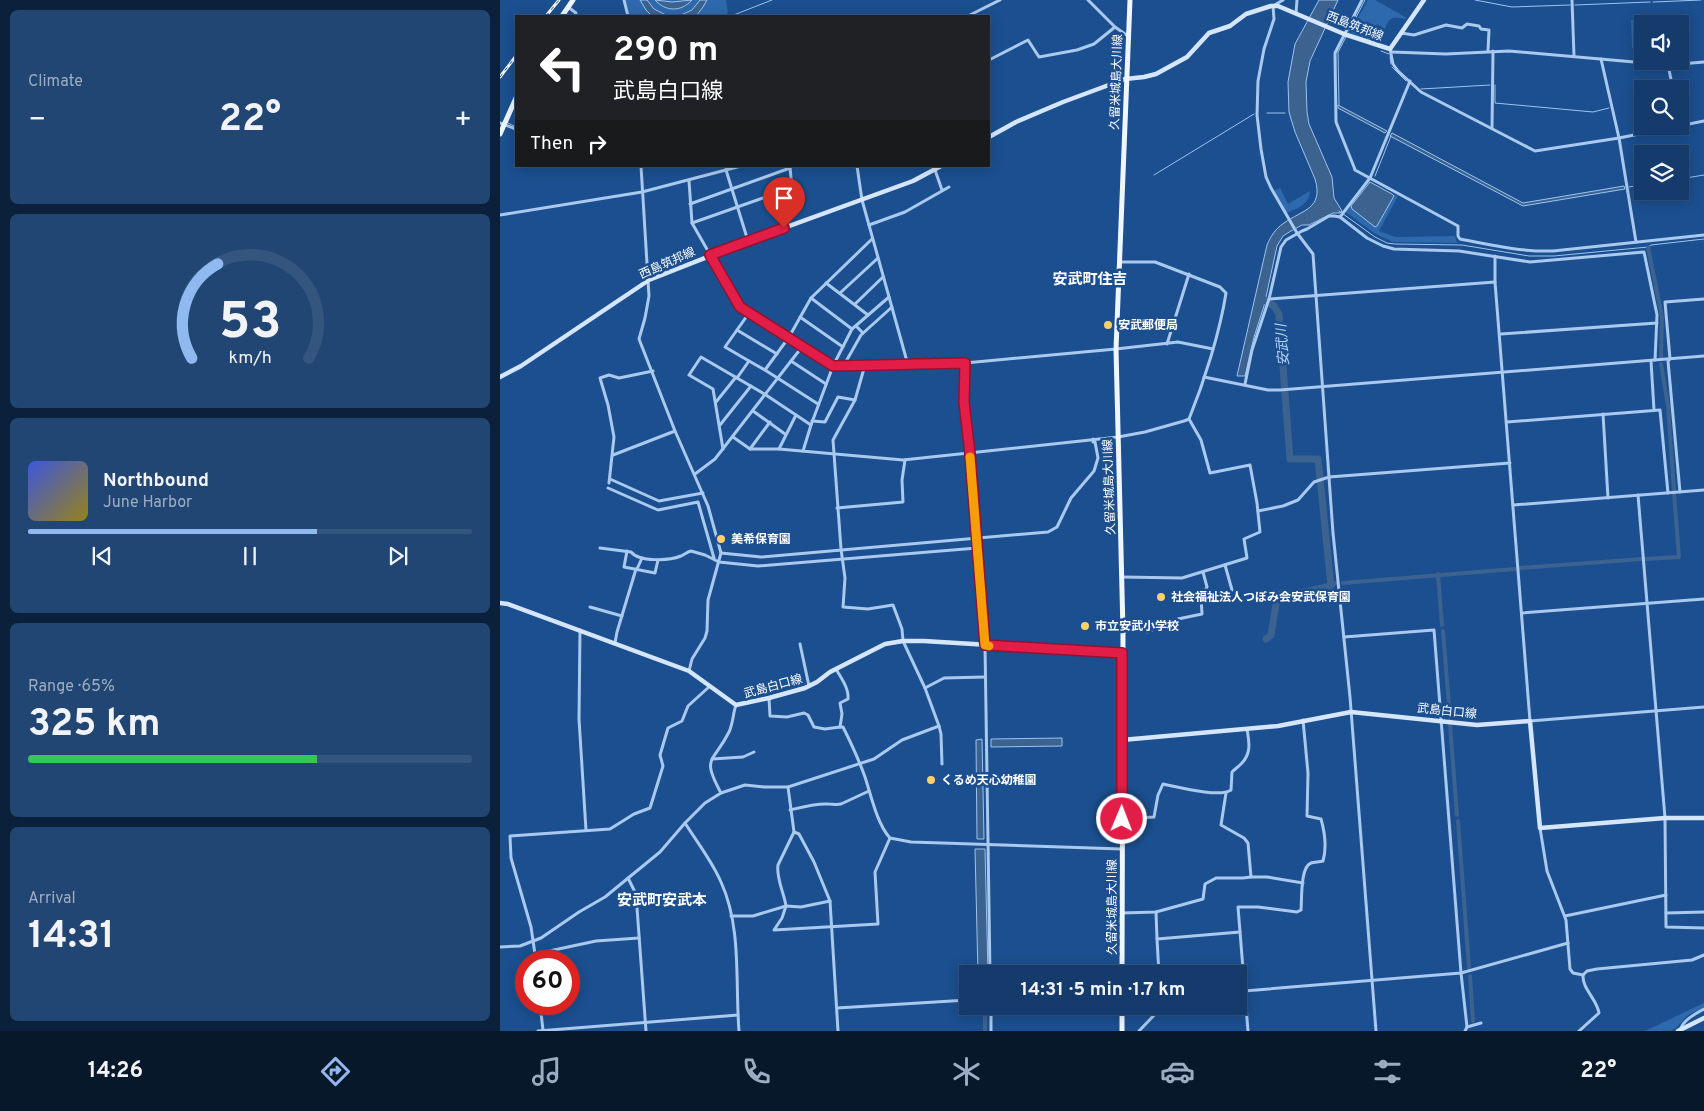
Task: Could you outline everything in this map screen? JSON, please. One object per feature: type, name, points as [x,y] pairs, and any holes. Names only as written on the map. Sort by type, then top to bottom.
[{"type":"main road","points":[[563,15],[573,0]]},
{"type":"main road","name":"久留米城島大川線","points":[[1122,965],[1122,577],[1116,350],[1125,79],[1130,0]]},
{"type":"main road","name":"西島筑邦線","points":[[1272,6],[1296,13],[1344,34],[1391,51],[1424,0]]},
{"type":"main road","points":[[990,136],[1016,122],[1063,102],[1125,79],[1144,77],[1171,66],[1187,57],[1209,33],[1230,26],[1246,14],[1272,6]]},
{"type":"main road","points":[[500,134],[502,123],[515,100]]},
{"type":"main road","name":"西島筑邦線","points":[[500,377],[519,367],[649,280],[710,255],[913,181],[940,167]]},
{"type":"main road","name":"武島白口線","points":[[500,603],[508,604],[689,671],[736,705],[769,698],[809,686],[836,669],[885,644],[903,641],[1122,653]]},
{"type":"main road","name":"武島白口線","points":[[1122,740],[1278,726],[1350,712],[1477,725],[1530,721]]},
{"type":"main road","points":[[1530,721],[1540,828],[1665,818],[1704,818]]},
{"type":"main road","points":[[1122,1015],[1122,1031]]},
{"type":"main road","points":[[1679,1031],[1704,1018]]},
{"type":"street","points":[[624,0],[628,15]]},
{"type":"street","points":[[970,15],[1000,0]]},
{"type":"street","points":[[1088,0],[1120,32],[1128,37]]},
{"type":"street","points":[[1269,0],[1274,19],[1259,72],[1258,115],[1266,177],[1287,217],[1313,254],[1328,478],[1344,636],[1376,1031]]},
{"type":"street","points":[[1272,6],[1283,0]]},
{"type":"street","points":[[1296,13],[1298,0]]},
{"type":"street","points":[[1362,0],[1335,53],[1336,122],[1354,167],[1370,178],[1458,226],[1458,236],[1460,239],[1502,248],[1531,252],[1704,235]]},
{"type":"street","points":[[1572,0],[1574,56]]},
{"type":"street","points":[[568,7],[576,13],[575,15]]},
{"type":"street","points":[[1401,33],[1414,36],[1446,25],[1462,28],[1467,24],[1479,26],[1481,29],[1489,30],[1488,51]]},
{"type":"street","points":[[990,59],[1028,40],[1039,57],[1078,50],[1094,44],[1116,27]]},
{"type":"street","points":[[1120,32],[1129,28]]},
{"type":"street","points":[[1634,62],[1528,52],[1488,51],[1446,54],[1391,51],[1393,64],[1398,71],[1421,92],[1535,151],[1636,135]]},
{"type":"street","points":[[1492,128],[1493,51]]},
{"type":"street","points":[[1601,59],[1619,138],[1636,242]]},
{"type":"street","points":[[1689,63],[1704,62]]},
{"type":"street","points":[[1340,218],[1370,178],[1410,82]]},
{"type":"street","points":[[1689,125],[1704,121]]},
{"type":"street","points":[[502,123],[515,129]]},
{"type":"street","points":[[641,167],[649,304],[639,339],[675,431],[708,506],[721,553],[708,600],[707,631],[705,638],[692,659],[689,671]]},
{"type":"street","points":[[690,204],[790,167],[793,200],[784,228]]},
{"type":"street","points":[[857,167],[862,200],[872,239],[908,365]]},
{"type":"street","points":[[500,215],[642,192],[689,181],[727,168],[748,241]]},
{"type":"street","points":[[935,170],[942,190]]},
{"type":"street","points":[[689,181],[692,223],[740,307],[748,314],[789,336],[833,366],[965,363],[1116,350],[1178,342],[1213,349]]},
{"type":"street","points":[[869,225],[905,212],[949,187]]},
{"type":"street","points":[[692,223],[791,188]]},
{"type":"street","points":[[1245,384],[1252,350],[1269,299],[1281,246],[1297,232],[1330,216],[1340,218],[1367,238],[1394,249],[1459,250],[1530,262],[1644,252],[1657,315],[1653,360],[1654,410]]},
{"type":"street","points":[[765,370],[789,336],[811,298],[872,239]]},
{"type":"street","points":[[1495,256],[1495,282],[1501,334],[1530,721],[1704,707]]},
{"type":"street","points":[[840,293],[878,258]]},
{"type":"street","points":[[733,436],[750,449],[905,460],[1093,440],[1145,432],[1172,426],[1189,419],[1199,397],[1226,293],[1220,287],[1155,262],[1119,262]]},
{"type":"street","points":[[1167,344],[1189,274]]},
{"type":"street","points":[[854,304],[883,277]]},
{"type":"street","points":[[1269,299],[1495,282]]},
{"type":"street","points":[[826,283],[868,316]]},
{"type":"street","points":[[803,452],[811,423],[833,366],[852,329],[889,297]]},
{"type":"street","points":[[811,298],[852,329]]},
{"type":"street","points":[[1680,492],[1668,361],[1670,359],[1665,302],[1704,298]]},
{"type":"street","points":[[844,365],[863,332],[892,308]]},
{"type":"street","points":[[748,314],[725,347],[818,404]]},
{"type":"street","points":[[800,317],[843,347]]},
{"type":"street","points":[[1501,334],[1657,323]]},
{"type":"street","points":[[856,326],[863,332]]},
{"type":"street","points":[[737,330],[777,354]]},
{"type":"street","points":[[695,474],[706,467],[723,449],[802,346]]},
{"type":"street","points":[[1204,377],[1268,390],[1280,390],[1704,356]]},
{"type":"street","points":[[723,449],[713,389],[690,375],[701,357],[811,423],[825,422],[838,398],[855,400]]},
{"type":"street","points":[[716,402],[749,361]]},
{"type":"street","points":[[791,361],[826,384]]},
{"type":"street","points":[[965,363],[964,402],[970,454],[985,645],[990,965]]},
{"type":"street","points":[[865,365],[855,400],[833,440],[841,549],[846,578],[843,606],[868,609],[893,605],[902,630],[903,641],[925,688],[939,726],[942,764]]},
{"type":"street","points":[[653,371],[619,378],[609,374],[600,378],[608,405],[614,437],[610,481],[659,501],[703,493]]},
{"type":"street","points":[[720,425],[751,386]]},
{"type":"street","points":[[1507,422],[1660,410],[1668,493]]},
{"type":"street","points":[[753,411],[785,434]]},
{"type":"street","points":[[1602,414],[1608,498]]},
{"type":"street","points":[[779,450],[785,434],[796,415]]},
{"type":"street","points":[[1122,577],[1182,578],[1247,558],[1244,539],[1260,532],[1250,465],[1210,473],[1201,440],[1189,419]]},
{"type":"street","points":[[750,449],[770,422]]},
{"type":"street","points":[[613,455],[675,431]]},
{"type":"street","points":[[721,553],[761,557],[1048,532],[1056,527],[1071,498],[1094,471],[1098,458],[1093,440]]},
{"type":"street","points":[[838,508],[903,502],[902,480],[905,460]]},
{"type":"street","points":[[1258,511],[1283,506],[1298,500],[1314,482],[1328,478],[1510,463]]},
{"type":"street","points":[[608,488],[658,510],[698,502],[714,559]]},
{"type":"street","points":[[1513,505],[1704,490]]},
{"type":"street","points":[[1638,495],[1665,818],[1666,926],[1704,928]]},
{"type":"street","points":[[600,548],[627,551],[642,558],[658,560],[681,556],[691,551],[719,562],[758,566],[977,548]]},
{"type":"street","points":[[627,551],[623,566],[655,573],[658,560]]},
{"type":"street","points":[[615,643],[622,616],[642,558]]},
{"type":"street","points":[[1225,565],[1232,590]]},
{"type":"street","points":[[1147,632],[1178,619],[1202,614],[1201,597],[1207,587],[1203,572]]},
{"type":"street","points":[[1522,613],[1704,599]]},
{"type":"street","points":[[590,607],[622,616]]},
{"type":"street","points":[[580,630],[579,719],[586,830]]},
{"type":"street","points":[[1344,636],[1434,630],[1466,1029],[1481,1023]]},
{"type":"street","points":[[800,644],[809,686]]},
{"type":"street","points":[[836,669],[846,686],[849,696],[848,699],[840,703],[842,714],[840,726]]},
{"type":"street","points":[[925,688],[944,678],[985,677]]},
{"type":"street","points":[[535,950],[534,940],[512,858],[510,836],[610,829],[634,814],[650,808],[663,766],[660,755],[668,728],[682,721],[688,706],[710,685]]},
{"type":"street","points":[[769,698],[770,716],[787,717],[804,712],[808,715],[814,727],[827,729],[840,726]]},
{"type":"street","points":[[721,793],[711,772],[710,762],[730,731],[736,705]]},
{"type":"street","points":[[1242,965],[1238,907],[1258,906],[1297,912],[1302,910],[1305,868],[1311,863],[1322,861],[1326,845],[1321,819],[1307,816],[1308,773],[1303,720]]},
{"type":"street","points":[[840,726],[844,729],[880,821],[890,838],[911,842],[1122,849]]},
{"type":"street","points":[[500,947],[520,946],[547,935],[579,912],[605,897],[666,847],[685,823],[705,803],[721,793],[745,785],[764,787],[788,786],[874,759],[902,740],[939,726]]},
{"type":"street","points":[[1122,819],[1154,817],[1158,796],[1164,784],[1203,792],[1226,793],[1231,790],[1232,772],[1249,753],[1250,746],[1247,729]]},
{"type":"street","points":[[712,759],[743,757],[754,752]]},
{"type":"street","points":[[788,786],[794,832],[778,865],[777,871],[786,906],[782,918],[774,928],[775,931],[878,924],[875,872],[890,838]]},
{"type":"street","points":[[790,810],[806,806],[841,804],[869,791]]},
{"type":"street","points":[[1226,793],[1221,825],[1244,838],[1248,843],[1251,876]]},
{"type":"street","points":[[685,823],[721,882],[731,916],[737,968],[739,1031]]},
{"type":"street","points":[[1540,828],[1546,871],[1565,916],[1571,972],[1583,975]]},
{"type":"street","points":[[794,832],[799,834],[814,862],[830,901],[838,1031]]},
{"type":"street","points":[[1122,913],[1156,912],[1204,898],[1205,884],[1216,878],[1251,876],[1303,883]]},
{"type":"street","points":[[628,878],[636,894],[646,1031]]},
{"type":"street","points":[[1565,916],[1666,895]]},
{"type":"street","points":[[731,916],[753,916],[786,906],[801,907],[830,901]]},
{"type":"street","points":[[1156,912],[1159,965]]},
{"type":"street","points":[[1666,913],[1704,912]]},
{"type":"street","points":[[1158,939],[1240,932]]},
{"type":"street","points":[[554,950],[596,941],[639,938]]},
{"type":"street","points":[[1247,991],[1461,973],[1568,943]]},
{"type":"street","points":[[1583,975],[1587,971],[1597,969],[1692,960],[1704,955]]},
{"type":"street","points":[[1580,1031],[1599,1013],[1598,1006],[1584,982],[1583,975]]},
{"type":"street","points":[[837,1008],[959,1001]]},
{"type":"street","points":[[1679,1031],[1680,1026],[1704,1009]]},
{"type":"street","points":[[541,1015],[542,1031]]},
{"type":"street","points":[[538,1031],[738,1015]]},
{"type":"street","points":[[991,1015],[991,1031]]},
{"type":"street","points":[[1139,1031],[1154,1015]]},
{"type":"street","points":[[1247,1015],[1248,1031]]},
{"type":"shaded area","points":[[625,0],[726,0],[728,13],[725,15],[629,15]]},
{"type":"shaded area","points":[[640,0],[647,0],[654,9],[666,15],[651,15]]},
{"type":"shaded area","points":[[655,0],[672,2],[692,0],[683,7],[674,9],[664,7]]},
{"type":"shaded area","points":[[700,0],[707,0],[697,15],[681,15],[692,10]]},
{"type":"shaded area","points":[[1319,0],[1338,0],[1310,61],[1306,82],[1307,112],[1309,124],[1332,177],[1334,198],[1342,211],[1340,213],[1333,213],[1309,225],[1302,225],[1283,236],[1277,246],[1264,306],[1254,337],[1245,376],[1237,376],[1267,245],[1278,228],[1310,207],[1316,197],[1315,179],[1295,132],[1289,112],[1288,82],[1295,44]]},
{"type":"shaded area","points":[[1368,0],[1375,0],[1407,18],[1392,18],[1385,29],[1377,24],[1370,41],[1350,32]]},
{"type":"shaded area","points":[[1631,20],[1634,20],[1634,48],[1632,48]]},
{"type":"shaded area","points":[[1338,105],[1387,131],[1385,133],[1338,108]]},
{"type":"shaded area","points":[[1392,133],[1523,203],[1624,186],[1625,189],[1523,206],[1390,136]]},
{"type":"shaded area","points":[[1370,182],[1394,196],[1375,227],[1352,209],[1351,206]]},
{"type":"shaded area","points":[[1280,188],[1288,204],[1310,191],[1305,203],[1286,213],[1274,191]]},
{"type":"shaded area","points":[[1392,194],[1398,196],[1379,231],[1396,237],[1455,236],[1457,243],[1393,242],[1374,233],[1346,212],[1351,206],[1352,209],[1394,196]]},
{"type":"shaded area","points":[[1062,738],[1062,746],[991,747],[991,739]]},
{"type":"shaded area","points":[[982,739],[984,839],[977,839],[976,740]]},
{"type":"shaded area","points":[[975,849],[985,849],[988,965],[978,965]]},
{"type":"shaded area","points":[[1704,1003],[1704,1007],[1688,1015],[1671,1031],[1645,1031]]},
{"type":"waterway","points":[[734,15],[772,0]]},
{"type":"waterway","points":[[1349,31],[1365,0]]},
{"type":"waterway","points":[[1475,0],[1512,7],[1570,5]]},
{"type":"waterway","points":[[1653,2],[1701,0]]},
{"type":"waterway","points":[[1575,5],[1650,2]]},
{"type":"waterway","points":[[1339,105],[1338,52],[1346,37]]},
{"type":"waterway","points":[[1381,51],[1389,54]]},
{"type":"waterway","points":[[1390,57],[1391,64]]},
{"type":"waterway","points":[[1392,67],[1406,81]]},
{"type":"waterway","points":[[1421,89],[1490,85]]},
{"type":"waterway","points":[[1495,85],[1495,103],[1593,112],[1609,108]]},
{"type":"waterway","points":[[1267,113],[1285,113]]},
{"type":"waterway","points":[[1154,175],[1254,114]]},
{"type":"waterway","points":[[508,123],[515,126]]},
{"type":"waterway","points":[[1375,176],[1391,136]]},
{"type":"waterway","points":[[1689,178],[1704,175]]},
{"type":"waterway","points":[[1629,187],[1634,186]]},
{"type":"waterway","points":[[1339,211],[1375,237],[1387,243],[1462,245],[1529,256],[1554,256],[1648,247],[1651,245],[1704,239]]},
{"type":"waterway","points":[[1648,247],[1662,317],[1661,358]]},
{"type":"waterway","name":"安武川","points":[[1261,298],[1274,306],[1279,314],[1290,459],[1318,459],[1331,586],[1278,596],[1271,635],[1266,639]]},
{"type":"waterway","points":[[1661,364],[1668,406],[1674,490]]},
{"type":"waterway","points":[[1645,559],[1679,557],[1674,493]]},
{"type":"waterway","points":[[1520,568],[1642,559]]},
{"type":"waterway","points":[[1343,583],[1515,569]]},
{"type":"waterway","points":[[1438,574],[1442,625]]},
{"type":"waterway","name":"安武川","points":[[1331,584],[1337,583]]},
{"type":"waterway","points":[[1443,631],[1450,718]]},
{"type":"waterway","points":[[1450,725],[1457,815]]},
{"type":"waterway","points":[[1458,821],[1469,967]]},
{"type":"waterway","points":[[1470,976],[1473,1021]]},
{"type":"waterway","points":[[985,1015],[985,1031]]},
{"type":"railway","points":[[547,15],[559,0]]},
{"type":"railway","points":[[500,77],[515,57]]},
{"type":"slow traffic","points":[[970,457],[985,645],[989,646]]},
{"type":"place","name":"安武郵便局","points":[[1108,325]]},
{"type":"place","name":"美希保育園","points":[[721,539]]},
{"type":"place","name":"社会福祉法人つぼみ会安武保育園","points":[[1161,597]]},
{"type":"place","name":"市立安武小学校","points":[[1085,626]]},
{"type":"place","name":"くるめ天心幼稚園","points":[[931,780]]},
{"type":"district","name":"安武町住吉","points":[[1090,279]]},
{"type":"district","name":"安武町安武本","points":[[662,900]]},
{"type":"route","points":[[784,228],[710,255],[740,307],[748,314],[789,336],[833,366],[965,363],[964,402],[970,454],[985,645],[1122,653],[1122,819]]}]
